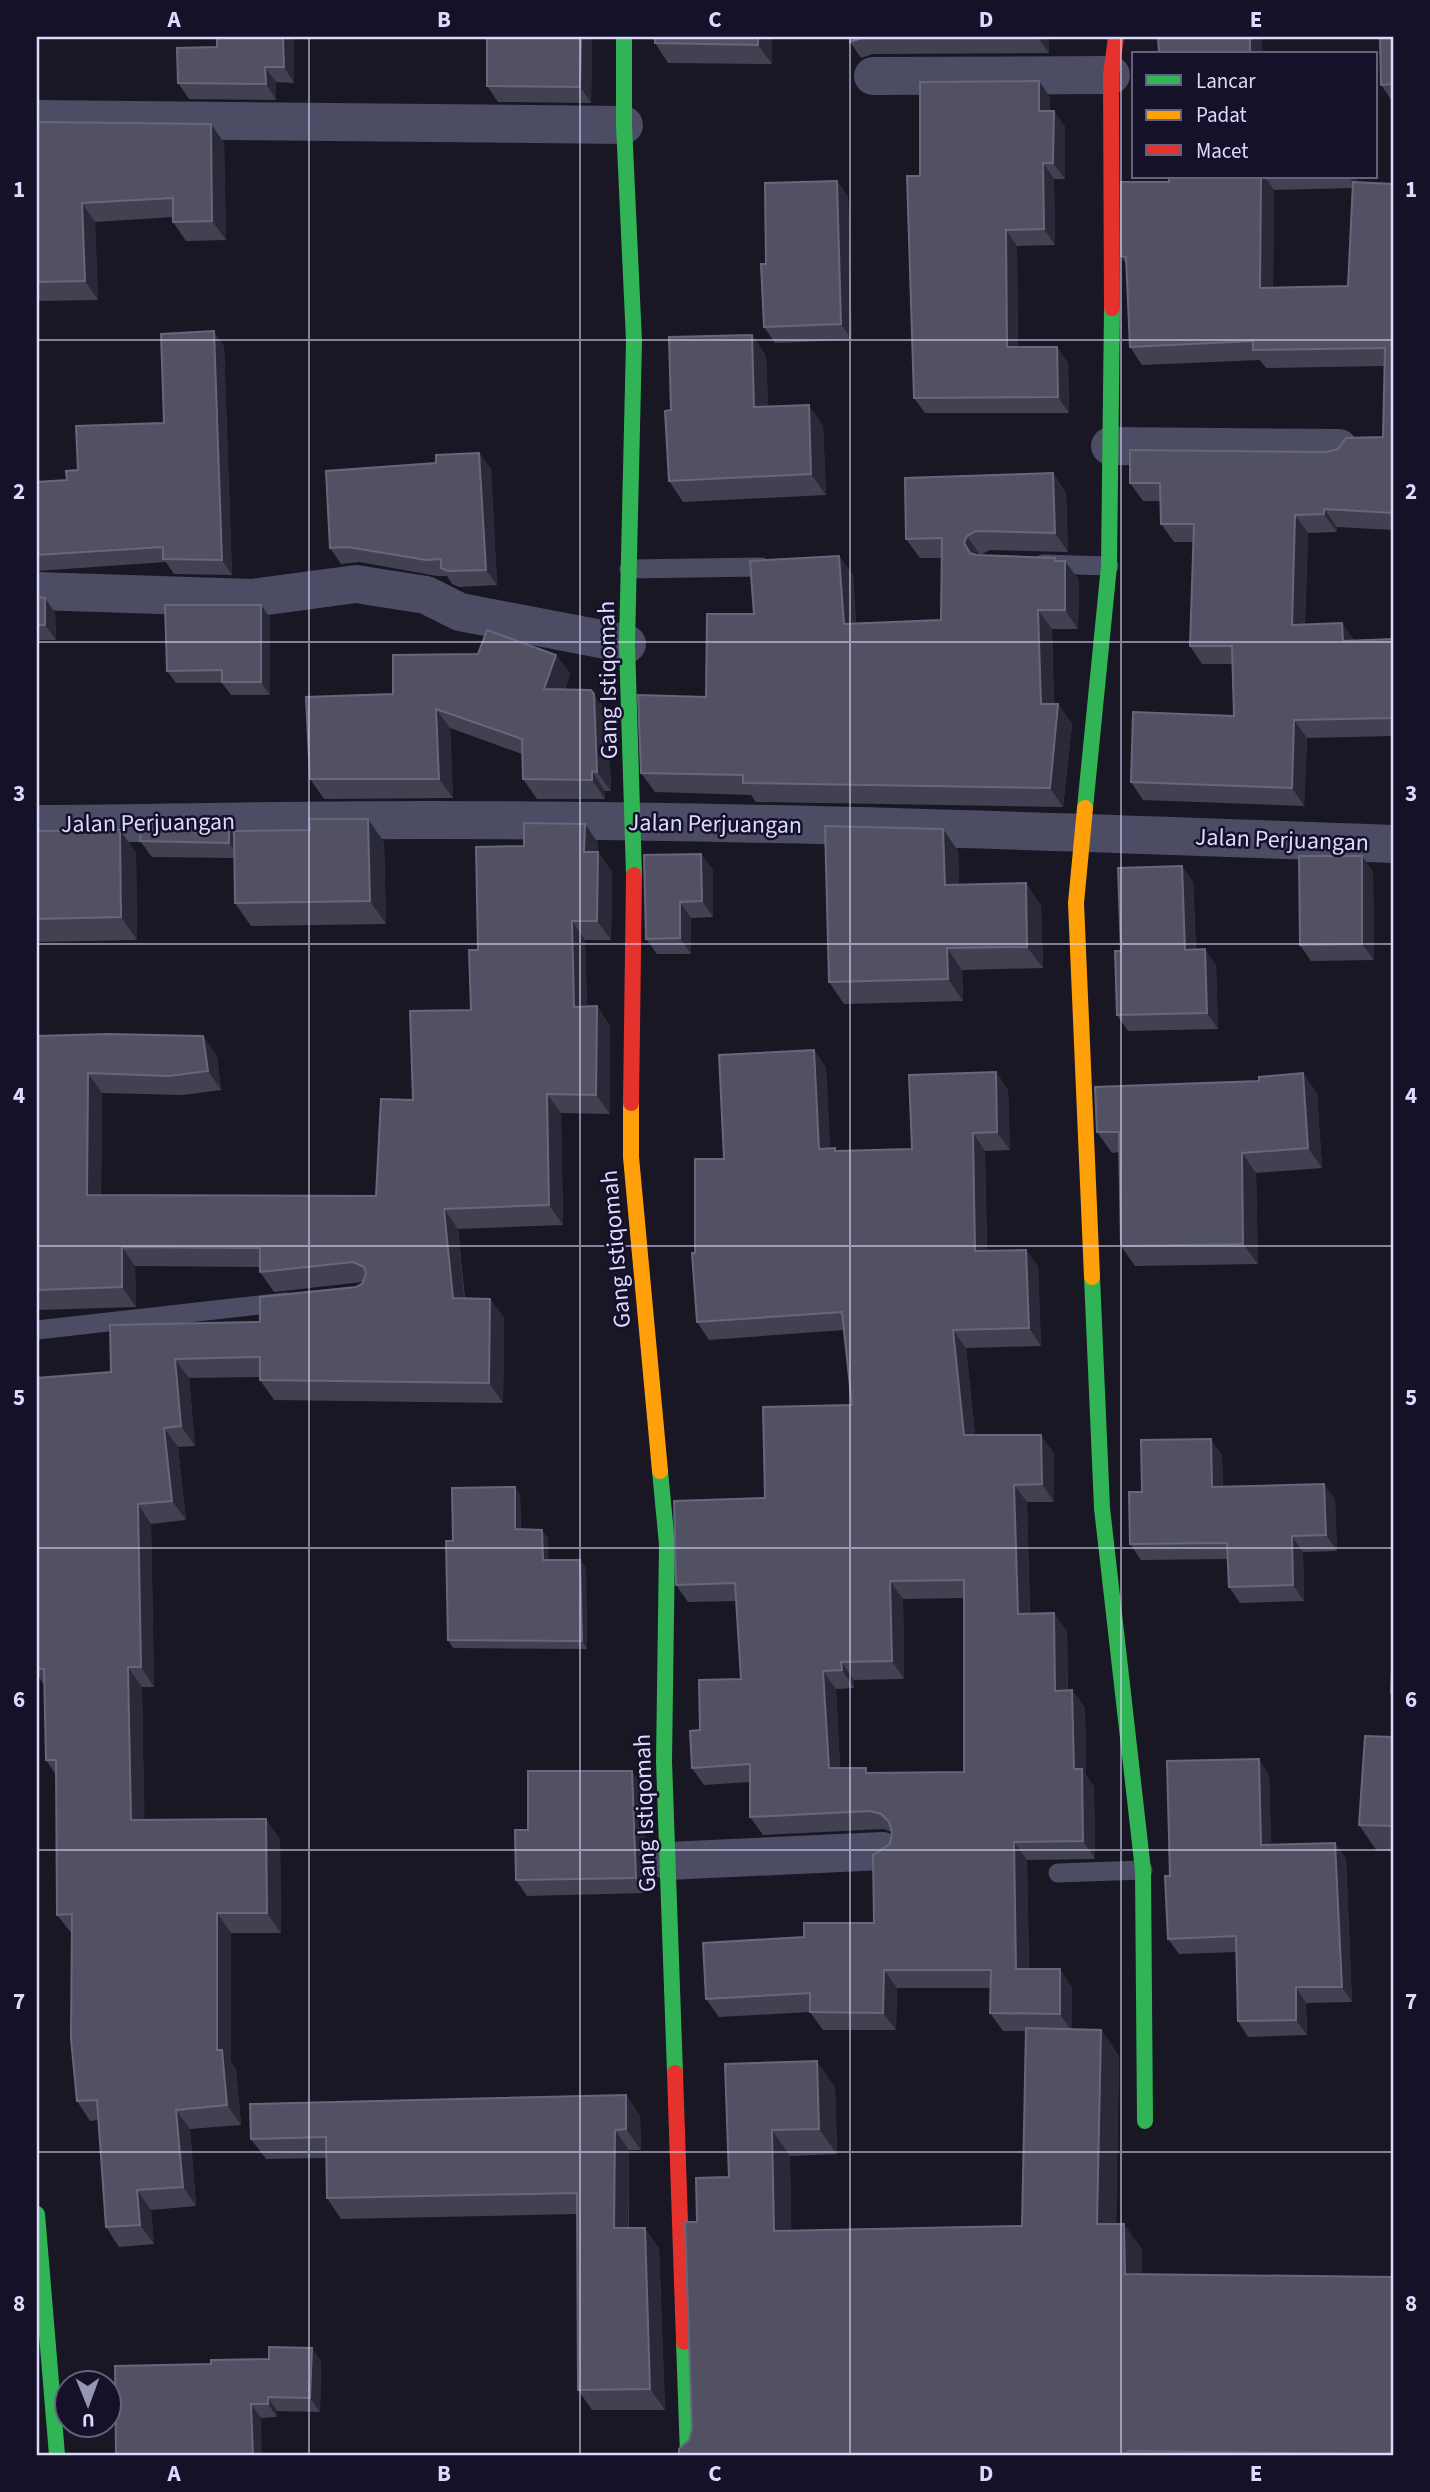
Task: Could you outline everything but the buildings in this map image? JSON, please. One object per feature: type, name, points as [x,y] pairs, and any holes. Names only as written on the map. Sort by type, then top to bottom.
[{"type":"street","name":"Gang Istiqomah","points":[[624,37],[624,125],[634,341],[627,644],[634,822],[631,1157],[667,1544],[664,1761],[688,2455]]},
{"type":"street","points":[[1115,37],[1111,75],[1109,566],[1076,903],[1102,1508],[1143,1870],[1144,2121]]},
{"type":"street","points":[[873,76],[1111,75]]},
{"type":"street","points":[[37,119],[624,125]]},
{"type":"street","points":[[1110,446],[1339,448]]},
{"type":"street","points":[[37,591],[252,598],[356,584],[426,595],[460,612],[627,644]]},
{"type":"street","name":"Jalan Perjuangan","points":[[37,824],[426,820],[634,822],[1085,832],[1393,844]]},
{"type":"street","points":[[668,1861],[883,1852]]},
{"type":"street","points":[[37,2214],[57,2455]]},
{"type":"lane","points":[[1030,563],[1109,566]]},
{"type":"lane","points":[[629,569],[761,567]]},
{"type":"lane","points":[[37,1330],[312,1300]]},
{"type":"lane","points":[[1058,1873],[1143,1870]]},
{"type":"traffic: fast","points":[[624,37],[624,125],[634,341],[627,644],[634,875]]},
{"type":"traffic: fast","points":[[1085,808],[1109,566],[1112,308]]},
{"type":"traffic: fast","points":[[1092,1277],[1102,1508],[1143,1870],[1145,2121]]},
{"type":"traffic: fast","points":[[660,1471],[667,1544],[664,1761],[675,2073]]},
{"type":"traffic: fast","points":[[37,2214],[57,2455]]},
{"type":"traffic: fast","points":[[684,2342],[688,2455]]},
{"type":"traffic: slow","points":[[1085,808],[1076,903],[1092,1277]]},
{"type":"traffic: slow","points":[[631,1103],[631,1157],[660,1471]]},
{"type":"traffic: jam","points":[[1112,308],[1111,75],[1116,37]]},
{"type":"traffic: jam","points":[[631,1103],[634,875]]},
{"type":"traffic: jam","points":[[675,2073],[684,2342]]}]
